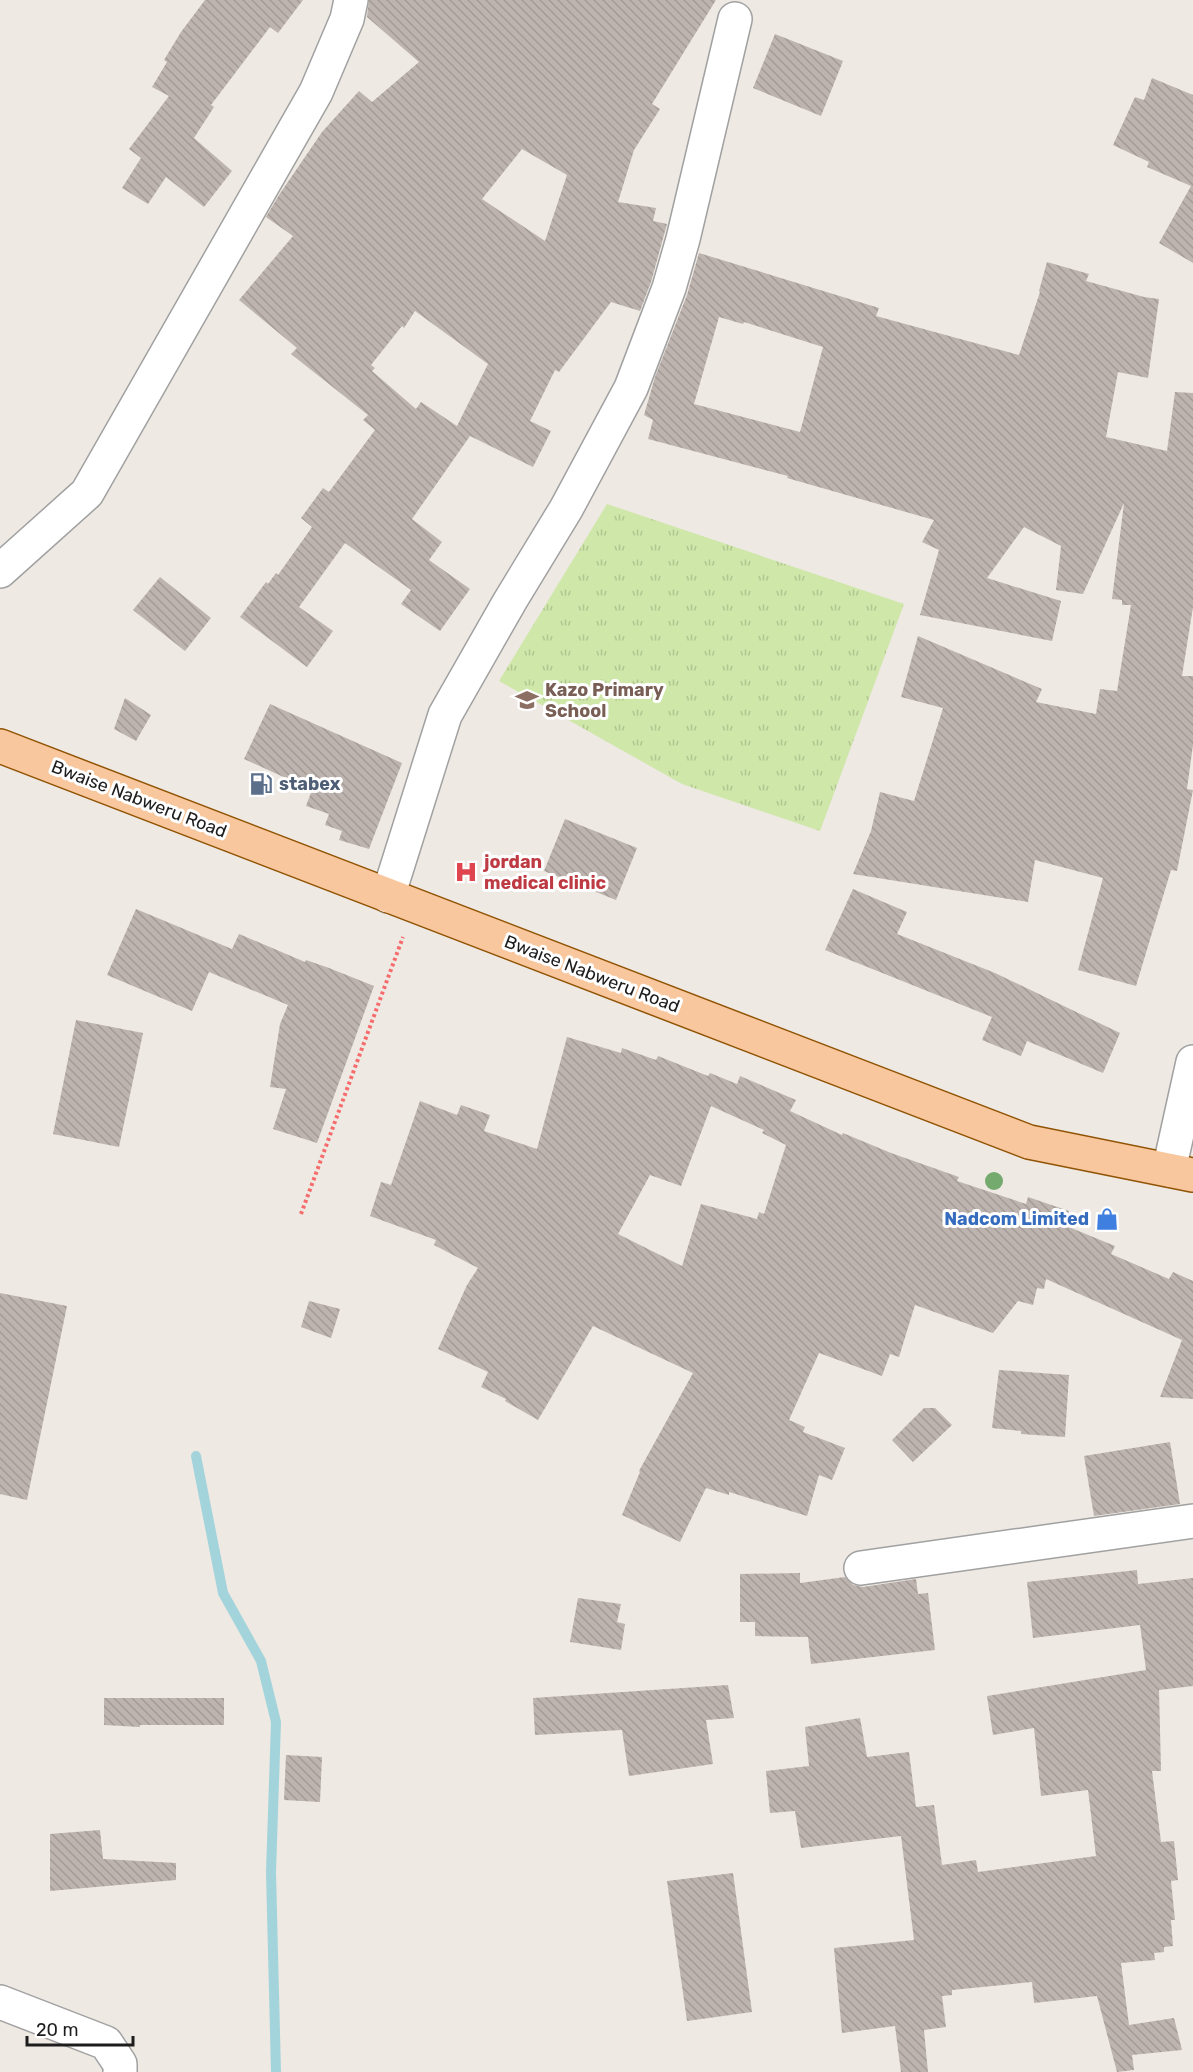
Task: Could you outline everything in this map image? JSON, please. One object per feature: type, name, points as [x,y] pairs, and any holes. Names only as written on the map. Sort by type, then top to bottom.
[{"type":"main road","name":"Bwaise Nabweru Road","points":[[0,746],[1029,1142],[1181,1172]]},
{"type":"street","points":[[0,572],[87,493],[316,93],[347,20],[351,0]]},
{"type":"street","points":[[401,901],[445,715],[566,509],[631,388],[669,288],[683,239],[735,19]]},
{"type":"street","points":[[1181,1172],[1193,1062]]},
{"type":"street","points":[[861,1568],[1193,1521]]},
{"type":"street","points":[[0,2002],[106,2043],[120,2064],[120,2072]]},
{"type":"path","points":[[301,1214],[401,901]]},
{"type":"green space","points":[[607,504],[904,604],[820,831],[682,784],[499,681]]},
{"type":"building","points":[[205,0],[303,0],[278,33],[270,27],[211,105],[214,107],[194,138],[232,171],[204,207],[166,177],[148,204],[122,188],[141,158],[129,149],[169,96],[152,87],[167,62],[164,60],[181,32]]},
{"type":"building","points":[[369,0],[716,0],[652,104],[660,109],[634,150],[618,202],[656,208],[653,221],[667,224],[651,282],[640,311],[611,302],[559,372],[555,370],[530,421],[551,431],[533,467],[470,436],[412,519],[442,542],[429,560],[470,589],[440,631],[401,604],[411,590],[345,543],[299,607],[333,631],[307,667],[240,617],[266,582],[268,584],[276,573],[278,575],[312,527],[301,518],[323,488],[329,492],[375,430],[363,420],[368,415],[291,354],[297,348],[239,300],[293,236],[266,217],[322,132],[359,91],[372,102],[419,62],[367,17]],"holes":[[[522,149],[567,175],[545,241],[482,199]],[[415,311],[488,364],[457,426],[421,402],[416,409],[372,371],[375,368],[371,365],[402,326],[404,328]]]},
{"type":"building","points":[[775,34],[843,61],[821,116],[753,88]]},
{"type":"building","points":[[1152,78],[1193,95],[1193,263],[1159,243],[1191,186],[1147,167],[1149,162],[1113,145],[1135,97],[1144,100]]},
{"type":"building","points":[[699,253],[879,308],[876,316],[1019,355],[1040,292],[1047,262],[1089,274],[1086,281],[1159,299],[1148,378],[1118,372],[1106,437],[1167,451],[1175,392],[1193,393],[1193,607],[1182,676],[1193,676],[1193,745],[1187,789],[1193,790],[1177,871],[1171,870],[1136,986],[1078,970],[1103,878],[1035,860],[1028,902],[853,874],[871,831],[880,792],[914,801],[943,708],[901,697],[918,636],[1042,689],[1036,702],[1096,714],[1100,689],[1117,691],[1131,605],[1122,605],[1122,600],[1112,599],[1124,503],[1083,594],[1056,590],[1061,546],[1024,527],[987,578],[1061,601],[1052,641],[920,615],[939,550],[922,542],[934,520],[787,478],[788,476],[648,439],[653,420],[644,415],[655,377],[687,295]],"holes":[[[719,317],[743,324],[744,322],[823,347],[800,432],[694,404]]]},
{"type":"building","points":[[160,577],[211,618],[185,651],[133,610]]},
{"type":"building","points":[[125,698],[151,715],[136,741],[114,729]]},
{"type":"building","points":[[270,704],[402,763],[369,849],[339,840],[342,831],[325,825],[329,814],[306,806],[312,790],[244,759]]},
{"type":"building","points":[[565,819],[637,848],[616,900],[544,871]]},
{"type":"building","points":[[853,889],[907,912],[897,934],[995,973],[1120,1033],[1103,1073],[1027,1041],[1021,1056],[982,1040],[992,1017],[825,950]]},
{"type":"building","points":[[136,909],[232,949],[239,934],[305,962],[306,960],[329,968],[374,986],[317,1143],[273,1129],[286,1089],[270,1087],[280,1024],[288,1005],[209,972],[192,1011],[107,975]]},
{"type":"building","points":[[76,1020],[143,1033],[119,1147],[53,1134]]},
{"type":"building","points":[[567,1037],[621,1053],[622,1048],[656,1060],[658,1056],[708,1076],[710,1073],[737,1084],[740,1076],[796,1100],[790,1111],[842,1135],[843,1133],[959,1177],[957,1181],[1026,1204],[1028,1197],[1069,1211],[1064,1225],[1115,1246],[1111,1254],[1169,1279],[1173,1272],[1193,1281],[1193,1399],[1160,1397],[1182,1340],[1046,1279],[1044,1289],[1037,1288],[1033,1305],[1018,1301],[993,1333],[915,1305],[899,1357],[890,1354],[882,1376],[819,1353],[789,1420],[805,1427],[803,1432],[845,1448],[832,1480],[819,1475],[807,1516],[729,1492],[729,1495],[706,1488],[680,1542],[622,1515],[639,1471],[693,1373],[593,1326],[538,1420],[505,1401],[506,1399],[481,1387],[488,1372],[438,1349],[467,1285],[478,1268],[434,1245],[436,1240],[370,1216],[381,1182],[391,1185],[420,1101],[457,1115],[461,1105],[490,1115],[484,1131],[537,1149]],"holes":[[[711,1106],[764,1130],[762,1133],[786,1145],[764,1214],[759,1212],[757,1219],[701,1204],[682,1266],[618,1234],[650,1175],[681,1186]]]},
{"type":"building","points":[[0,1293],[67,1306],[27,1500],[0,1494]]},
{"type":"building","points":[[309,1301],[340,1309],[331,1338],[301,1327]]},
{"type":"building","points":[[999,1370],[1069,1375],[1065,1437],[1021,1434],[1021,1431],[992,1428]]},
{"type":"building","points":[[924,1408],[935,1408],[952,1425],[913,1462],[892,1440]]},
{"type":"building","points":[[1170,1442],[1180,1504],[1094,1516],[1084,1456]]},
{"type":"building","points":[[1137,1570],[1138,1584],[1193,1578],[1193,1686],[1159,1690],[1161,1771],[1152,1771],[1161,1842],[1174,1841],[1178,1880],[1171,1881],[1175,1920],[1171,1920],[1173,1946],[1164,1947],[1164,1952],[1154,1953],[1155,1960],[1121,1963],[1129,2025],[1174,2018],[1182,2050],[1132,2055],[1134,2070],[1117,2072],[1097,1996],[1034,2003],[1032,1982],[952,1990],[952,1995],[942,1996],[946,2027],[924,2030],[928,2072],[901,2072],[895,2026],[842,2033],[834,1948],[914,1940],[901,1836],[801,1848],[795,1811],[770,1813],[766,1771],[809,1766],[805,1727],[860,1718],[867,1757],[909,1752],[916,1807],[934,1805],[942,1865],[976,1860],[978,1872],[1096,1856],[1088,1790],[1041,1796],[1034,1728],[993,1735],[987,1696],[1146,1670],[1140,1625],[1033,1638],[1027,1582]]},
{"type":"building","points":[[800,1573],[800,1583],[845,1577],[853,1585],[863,1587],[916,1579],[918,1594],[928,1593],[935,1650],[811,1664],[808,1637],[755,1636],[755,1622],[740,1622],[740,1574]]},
{"type":"building","points":[[578,1598],[621,1604],[617,1622],[625,1624],[621,1650],[570,1642]]},
{"type":"building","points":[[728,1685],[734,1718],[706,1720],[713,1764],[629,1776],[622,1730],[535,1735],[533,1698]]},
{"type":"building","points":[[104,1698],[224,1698],[224,1725],[140,1725],[140,1727],[104,1725]]},
{"type":"building","points":[[286,1755],[322,1757],[320,1802],[284,1800]]},
{"type":"building","points":[[100,1830],[103,1859],[176,1863],[176,1880],[50,1891],[50,1834]]},
{"type":"building","points":[[733,1873],[752,2012],[687,2021],[667,1881]]},
{"type":"waterway","points":[[196,1456],[223,1593],[261,1661],[276,1722],[271,1872],[276,2072]]},
{"type":"place","name":"Kazo Primary School","points":[[527,700]]},
{"type":"place","name":"stabex","points":[[261,784]]},
{"type":"place","name":"jordan medical clinic","points":[[466,872]]},
{"type":"place","name":"Nadcom Limited","points":[[1107,1219]]}]
